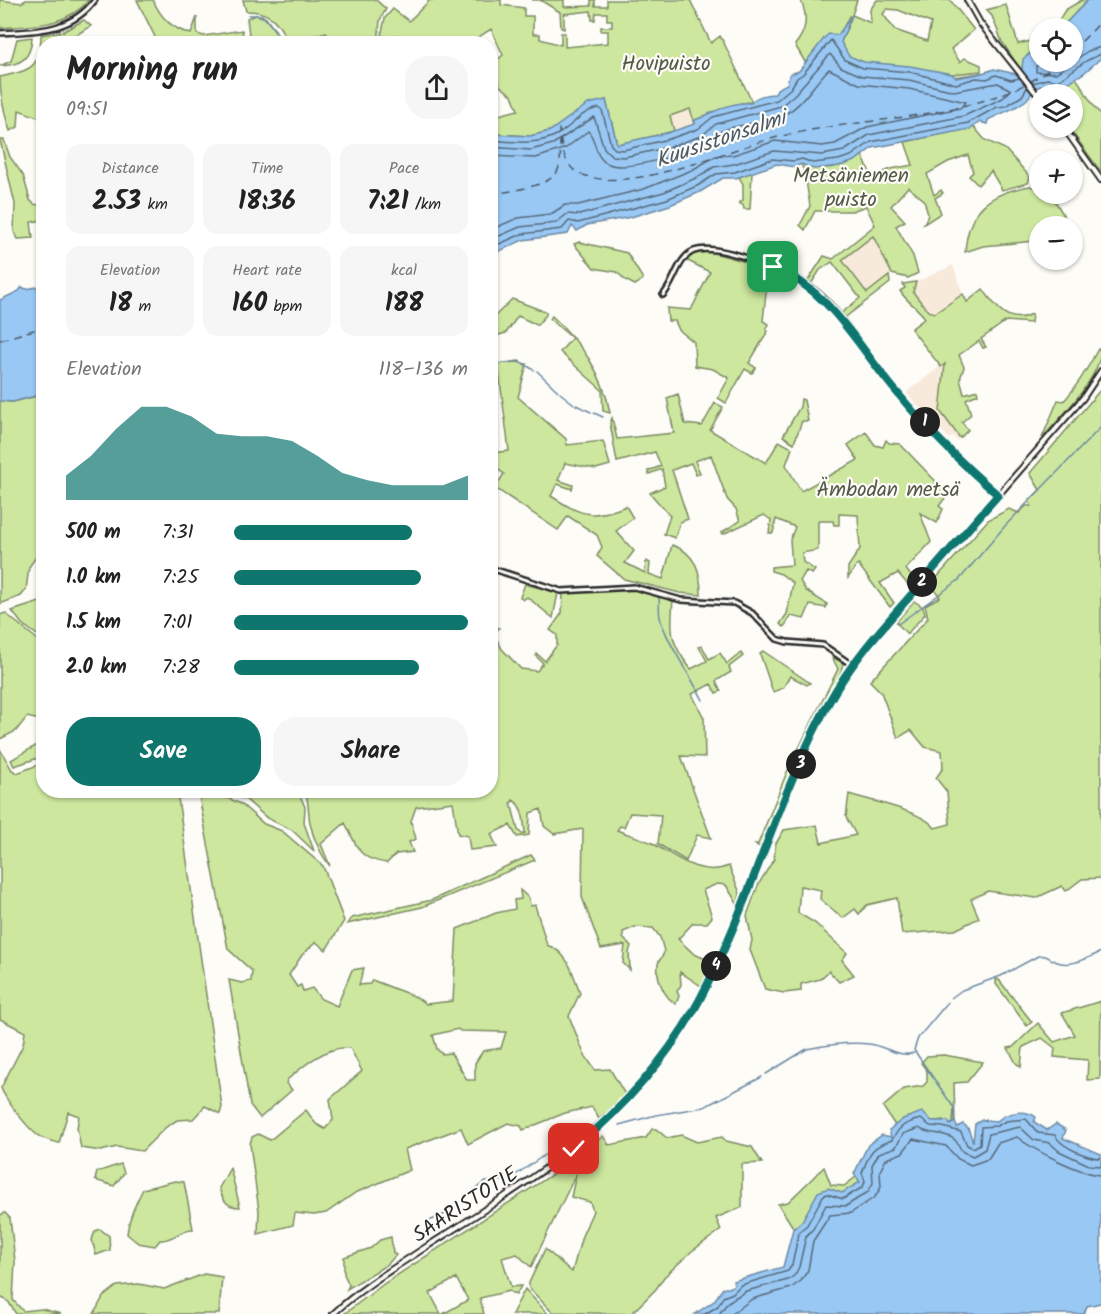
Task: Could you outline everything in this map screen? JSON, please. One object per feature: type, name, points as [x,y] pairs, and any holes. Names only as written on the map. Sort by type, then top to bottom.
[{"type":"main road","points":[[967,0],[980,23],[1029,85]]},
{"type":"main road","points":[[1071,138],[1101,180]]},
{"type":"main road","name":"SAARISTOTIE","points":[[333,1314],[378,1278],[574,1149],[621,1107],[654,1068],[683,1027],[707,985],[813,734],[852,666],[1083,398],[1101,371]]},
{"type":"street","points":[[0,33],[62,26],[83,14],[95,0]]},
{"type":"street","points":[[663,295],[688,254],[697,250],[718,251],[773,267],[797,278],[819,294],[897,392],[998,495]]},
{"type":"street","points":[[498,571],[561,591],[634,587],[681,600],[734,603],[752,612],[777,639],[823,645],[852,666]]},
{"type":"shaded area","points":[[690,109],[695,124],[674,131],[670,115]]},
{"type":"shaded area","points":[[873,236],[892,274],[867,293],[842,260]]},
{"type":"shaded area","points":[[953,265],[963,294],[934,313],[928,311],[913,292],[916,282]]},
{"type":"shaded area","points":[[945,363],[940,411],[960,438],[957,441],[953,436],[949,439],[907,394]]},
{"type":"green space","points":[[0,0],[21,3],[26,0],[89,0],[80,9],[59,20],[37,25],[0,28]]},
{"type":"green space","points":[[137,0],[153,0],[168,22],[191,34],[197,17],[197,34],[204,36],[155,36]]},
{"type":"green space","points":[[243,0],[376,0],[386,9],[380,20],[379,36],[327,36],[326,32],[313,36],[285,36],[273,19],[262,13],[246,11]]},
{"type":"green space","name":"Hovipuisto","points":[[430,0],[501,0],[501,5],[524,8],[524,16],[533,16],[533,34],[540,34],[540,39],[561,45],[561,33],[565,33],[565,47],[608,43],[608,31],[601,31],[601,27],[612,27],[612,20],[607,20],[607,13],[596,13],[595,20],[592,20],[591,11],[564,14],[564,29],[561,28],[560,12],[540,0],[564,0],[564,7],[591,6],[591,0],[595,0],[595,6],[607,6],[607,0],[690,0],[711,43],[720,36],[752,102],[723,108],[696,120],[695,124],[690,109],[670,116],[674,131],[622,144],[617,144],[606,100],[550,131],[530,136],[498,134],[498,115],[518,110],[512,95],[500,86],[498,80],[498,59],[503,55],[498,44],[498,36],[494,36],[491,29],[480,36],[381,36],[385,18],[393,9],[409,21]]},
{"type":"green space","points":[[801,0],[857,0],[852,15],[871,23],[870,10],[877,0],[950,0],[974,30],[951,49],[960,62],[965,58],[981,65],[981,71],[953,74],[953,77],[981,73],[955,84],[859,81],[841,42],[851,18],[849,16],[834,48],[805,62],[795,45],[804,29]],"holes":[[[887,9],[898,10],[931,23],[927,41],[895,30],[883,14]]]},
{"type":"green space","points":[[1082,0],[1088,0],[1071,18],[1060,18],[1065,10]]},
{"type":"green space","points":[[1006,5],[1018,44],[1029,41],[1029,54],[1021,70],[1002,42],[992,16],[986,10]]},
{"type":"green space","points":[[256,15],[266,18],[278,36],[249,36],[247,18]]},
{"type":"green space","points":[[84,20],[91,26],[76,35],[41,36],[64,31]]},
{"type":"green space","points":[[242,30],[243,36],[204,36]]},
{"type":"green space","points":[[32,37],[30,51],[24,59],[14,64],[0,66],[11,61],[17,39]]},
{"type":"green space","points":[[36,61],[36,116],[19,110],[18,127],[10,131],[3,104],[0,77],[26,70]]},
{"type":"green space","points":[[1075,77],[1080,84],[1065,84]]},
{"type":"green space","points":[[1083,88],[1101,114],[1101,172],[1076,138],[1083,138]]},
{"type":"green space","name":"Metsäniemen puisto","points":[[974,127],[985,140],[1005,149],[1029,176],[1029,180],[1028,183],[1002,190],[991,171],[978,185],[969,176],[973,172],[968,155],[948,162],[927,174],[934,195],[941,190],[943,193],[935,198],[941,213],[924,224],[928,215],[924,200],[908,187],[891,206],[905,221],[896,226],[913,256],[918,273],[908,278],[892,274],[873,236],[842,260],[867,293],[889,276],[890,283],[843,319],[839,315],[860,298],[832,262],[820,270],[811,284],[807,282],[824,256],[833,259],[875,225],[866,206],[852,211],[815,211],[805,230],[800,225],[810,206],[805,174],[801,164],[817,168],[840,166],[862,155],[872,177],[891,169],[913,165],[905,142]]},
{"type":"green space","points":[[0,140],[4,140],[10,157],[23,175],[30,200],[36,204],[36,221],[31,222],[33,238],[18,239],[14,231],[15,204]]},
{"type":"green space","points":[[752,172],[750,209],[744,209],[739,203],[743,200],[743,184],[739,177]]},
{"type":"green space","points":[[1029,186],[1029,204],[1057,204],[1064,216],[1029,216],[1029,242],[983,246],[965,252],[971,225],[983,206],[1003,193]]},
{"type":"green space","points":[[579,242],[627,253],[643,279],[635,285],[625,280],[617,272],[594,268],[574,244]]},
{"type":"green space","points":[[707,251],[775,270],[766,293],[763,321],[769,324],[766,330],[768,331],[749,363],[756,368],[752,373],[745,369],[726,403],[718,398],[729,378],[713,369],[695,366],[694,342],[679,330],[675,321],[668,321],[667,308],[691,310],[710,272],[686,260],[694,253]]},
{"type":"green space","points":[[916,282],[913,292],[928,311],[935,313],[963,294],[967,302],[983,289],[997,308],[1009,316],[1016,318],[1032,314],[1031,323],[1006,321],[981,339],[986,347],[983,348],[979,341],[959,355],[964,367],[960,379],[964,394],[977,390],[978,394],[966,399],[971,414],[962,422],[968,430],[960,438],[940,411],[945,364],[941,367],[911,329],[925,318],[900,291],[905,288],[903,284]]},
{"type":"green space","points":[[512,299],[546,312],[546,315],[537,325],[518,316],[506,333],[498,335],[498,313]]},
{"type":"green space","points":[[552,316],[573,337],[590,360],[607,398],[610,413],[603,411],[602,390],[560,352],[572,338],[550,319]]},
{"type":"green space","points":[[1098,349],[1101,350],[1099,361],[1087,384],[1042,438],[1058,400],[1064,401],[1069,395]]},
{"type":"green space","points":[[516,362],[527,364],[518,397],[566,439],[567,445],[603,441],[610,465],[596,469],[565,463],[558,480],[573,485],[572,489],[557,484],[551,496],[571,508],[587,513],[604,513],[626,506],[633,518],[616,531],[634,551],[625,563],[645,573],[646,561],[650,563],[649,574],[663,579],[672,545],[687,553],[696,564],[701,595],[680,593],[624,579],[597,556],[602,547],[597,535],[568,516],[558,530],[498,490],[498,483],[504,474],[498,469],[498,452],[509,451],[498,364]]},
{"type":"green space","points":[[1101,389],[1101,878],[1082,879],[1066,891],[1062,886],[1036,898],[988,891],[971,899],[979,918],[955,930],[902,934],[897,898],[867,905],[859,914],[855,909],[843,918],[820,899],[821,890],[800,886],[798,913],[815,923],[847,953],[842,960],[854,975],[839,982],[829,971],[820,979],[801,984],[801,991],[784,993],[765,989],[750,950],[752,940],[747,915],[758,885],[774,859],[775,845],[784,830],[817,825],[821,843],[856,835],[846,817],[849,794],[919,816],[935,828],[950,824],[947,792],[936,778],[943,768],[942,751],[925,747],[911,730],[898,738],[881,692],[870,681],[928,618],[925,605],[940,597],[931,584],[988,520],[1009,509],[1019,513],[1026,506],[1031,506],[1029,501],[1040,490],[1030,473]]},
{"type":"green space","name":"Ämbodan metsä","points":[[678,394],[685,424],[702,426],[715,403],[723,407],[710,430],[766,463],[779,441],[792,448],[786,465],[801,491],[858,460],[848,445],[866,432],[875,445],[883,447],[886,440],[889,443],[900,444],[948,494],[939,506],[943,509],[937,523],[920,513],[931,542],[906,569],[913,579],[909,586],[898,573],[880,583],[894,603],[890,607],[858,564],[848,578],[848,567],[860,549],[858,515],[839,514],[839,525],[834,525],[833,521],[818,521],[818,550],[802,553],[803,562],[815,570],[812,574],[806,571],[800,581],[806,591],[827,604],[826,608],[810,605],[804,619],[791,616],[784,627],[780,624],[787,614],[793,583],[781,574],[771,571],[771,567],[792,565],[790,540],[795,527],[776,519],[773,533],[769,533],[771,520],[764,515],[723,534],[722,532],[740,521],[736,509],[727,499],[711,455],[695,461],[700,473],[696,475],[691,463],[672,470],[688,519],[680,522],[675,538],[664,534],[670,516],[650,493],[665,486],[662,469],[649,474],[648,471],[661,466],[655,452],[617,462],[610,423],[612,418],[617,439],[674,433],[667,398]]},
{"type":"green space","points":[[36,396],[36,557],[29,567],[26,590],[21,596],[0,604],[0,401],[13,402]]},
{"type":"green space","points":[[801,399],[804,400],[808,421],[802,421],[794,443],[783,436],[800,407]]},
{"type":"green space","points":[[525,584],[558,593],[553,618],[527,597],[523,600],[520,597]]},
{"type":"green space","points":[[638,590],[673,600],[673,637],[679,652],[691,669],[707,661],[699,647],[702,646],[709,659],[720,653],[727,664],[741,653],[743,656],[729,667],[731,672],[716,681],[721,691],[716,693],[711,684],[692,694],[704,718],[705,757],[681,756],[711,838],[697,835],[686,861],[658,844],[661,815],[630,813],[624,827],[620,826],[617,830],[652,843],[688,864],[708,869],[729,866],[740,893],[738,905],[726,885],[717,884],[703,890],[712,917],[707,923],[693,923],[678,939],[694,954],[713,962],[701,986],[680,972],[681,985],[677,991],[679,996],[676,1004],[668,997],[660,981],[658,964],[664,951],[660,937],[653,928],[635,927],[623,932],[623,938],[631,946],[630,970],[623,963],[625,945],[601,949],[582,897],[583,829],[554,834],[544,826],[541,809],[530,813],[529,835],[517,837],[510,825],[491,834],[497,847],[470,850],[468,836],[458,834],[453,802],[416,807],[411,821],[416,839],[409,842],[413,852],[396,854],[387,863],[377,861],[364,855],[345,823],[321,844],[330,866],[311,829],[307,798],[498,798],[498,642],[521,669],[537,671],[543,663],[536,656],[537,654],[545,661],[557,645],[557,635],[550,630],[562,613],[563,593]],"holes":[[[513,800],[521,810],[525,833],[522,834],[518,830],[511,803]]]},
{"type":"green space","points":[[914,601],[923,607],[925,614],[907,634],[896,622]]},
{"type":"green space","points":[[36,604],[36,634],[22,624],[12,611]]},
{"type":"green space","points":[[5,613],[36,638],[36,719],[27,717],[16,731],[0,739],[0,615]]},
{"type":"green space","points":[[763,651],[810,683],[807,685],[790,676],[783,688],[773,692],[760,654]]},
{"type":"green space","points":[[832,657],[843,663],[841,672],[760,847],[754,844],[758,844],[787,772],[838,669]]},
{"type":"green space","points":[[36,746],[36,759],[14,766],[11,760]]},
{"type":"green space","points":[[0,749],[12,770],[17,773],[36,766],[36,798],[178,798],[222,1107],[220,1114],[205,1106],[193,1119],[177,1120],[166,1127],[142,1151],[117,1147],[101,1151],[81,1148],[77,1128],[79,1116],[68,1112],[59,1143],[47,1140],[32,1130],[22,1119],[1,1088],[23,1045],[25,1032],[0,1019]]},
{"type":"green space","points":[[199,798],[228,798],[241,804],[264,824],[282,831],[323,866],[344,921],[326,950],[316,942],[302,955],[289,975],[297,987],[301,985],[303,991],[312,988],[321,999],[337,1006],[352,970],[364,968],[359,985],[370,984],[372,980],[416,997],[426,1004],[453,1001],[457,929],[496,913],[515,909],[514,900],[521,899],[520,890],[529,898],[530,906],[535,905],[547,945],[565,958],[575,978],[580,993],[569,1016],[584,1054],[595,1070],[610,1069],[626,1096],[599,1119],[592,1107],[565,1113],[523,1130],[521,1126],[508,1123],[468,1144],[461,1128],[405,1149],[410,1170],[355,1193],[326,1213],[314,1215],[295,1213],[293,1225],[258,1234],[259,1211],[250,1144],[252,1137],[258,1134],[270,1140],[306,1110],[316,1124],[325,1129],[333,1120],[330,1099],[362,1071],[350,1048],[324,1053],[287,1080],[286,1083],[292,1090],[260,1118],[250,1105],[229,980],[242,983],[251,981],[252,971],[228,949]],"holes":[[[458,1029],[460,1031],[506,1032],[501,1048],[483,1051],[475,1063],[475,1080],[467,1080],[451,1053],[442,1054],[437,1049],[433,1035]]]},
{"type":"green space","points":[[242,798],[301,798],[305,807],[304,823],[314,851],[292,830],[267,818]]},
{"type":"green space","points":[[531,855],[535,860],[422,907],[347,924],[352,918],[432,900]]},
{"type":"green space","points":[[996,979],[1032,1022],[1027,1026],[996,984]]},
{"type":"green space","points":[[1101,1001],[1100,1079],[1087,1080],[1088,1060],[1054,1057],[1055,1048],[1042,1038],[1023,1047],[1021,1067],[1016,1063],[1008,1048],[1013,1047],[1038,1023],[1054,1042],[1075,1035],[1062,1013]]},
{"type":"green space","points":[[944,1055],[983,1062],[967,1082],[954,1083],[955,1122],[950,1125],[943,1120],[900,1126],[894,1124],[883,1107],[904,1089],[923,1086],[927,1082],[927,1071],[921,1063],[927,1056]]},
{"type":"green space","points":[[652,1129],[656,1129],[667,1138],[681,1135],[697,1142],[722,1137],[726,1141],[752,1147],[762,1163],[742,1164],[742,1207],[716,1218],[721,1230],[692,1251],[664,1277],[656,1289],[631,1314],[552,1312],[529,1288],[529,1283],[545,1249],[572,1272],[582,1236],[593,1211],[590,1202],[571,1197],[576,1174],[531,1267],[517,1254],[502,1258],[511,1287],[521,1286],[516,1295],[509,1291],[480,1298],[484,1314],[443,1314],[468,1300],[456,1278],[430,1293],[441,1314],[344,1314],[385,1283],[567,1165],[603,1136],[609,1145],[646,1138]]},
{"type":"green space","points":[[121,1164],[124,1173],[114,1186],[95,1180],[97,1172]]},
{"type":"green space","points":[[824,1167],[831,1185],[844,1186],[856,1177],[866,1186],[800,1238],[778,1204],[788,1202]]},
{"type":"green space","points":[[230,1168],[240,1207],[231,1206],[226,1202],[219,1188]]},
{"type":"green space","points":[[175,1181],[184,1182],[193,1229],[169,1239],[160,1240],[155,1246],[138,1243],[127,1234],[131,1216],[143,1189]]},
{"type":"green space","points":[[5,1213],[10,1218],[15,1261],[13,1300],[23,1311],[42,1309],[61,1314],[16,1314],[8,1301],[0,1297],[0,1215]]},
{"type":"green space","points":[[100,1229],[109,1236],[110,1250],[96,1255],[92,1240],[95,1231]]},
{"type":"green space","points":[[391,1237],[393,1253],[396,1255],[388,1264],[347,1289],[349,1285],[344,1274],[344,1257],[371,1248],[380,1240]]},
{"type":"green space","points":[[204,1274],[222,1277],[219,1314],[94,1314],[103,1297],[117,1286],[139,1284],[164,1289]]},
{"type":"green space","points":[[525,1289],[548,1314],[512,1314]]},
{"type":"water","name":"Kuusistonsalmi","points":[[1088,0],[1101,0],[1101,58],[1084,73],[1066,84],[1029,84],[1029,98],[988,120],[987,124],[980,122],[970,129],[872,148],[855,161],[839,166],[814,169],[801,164],[795,167],[777,164],[736,178],[723,178],[700,192],[670,205],[631,217],[587,225],[577,231],[572,226],[568,234],[523,240],[498,252],[498,134],[530,136],[550,131],[588,104],[606,100],[617,144],[695,124],[695,120],[722,108],[751,103],[759,97],[775,94],[777,89],[787,84],[790,74],[799,71],[825,37],[829,34],[838,35],[852,15],[841,42],[849,56],[864,62],[910,66],[952,74],[956,78],[994,69],[1016,74],[1022,69],[1023,59],[1029,54],[1029,72],[1083,72],[1083,18],[1071,18]]},
{"type":"water","points":[[22,287],[26,289],[36,287],[36,396],[13,402],[0,401],[0,300],[19,291]]},
{"type":"water","points":[[922,1112],[932,1121],[948,1121],[950,1125],[955,1122],[957,1127],[963,1124],[968,1128],[973,1142],[975,1124],[982,1120],[997,1121],[1011,1114],[1027,1113],[1036,1117],[1034,1122],[1047,1130],[1056,1124],[1066,1130],[1063,1138],[1101,1154],[1101,1303],[1087,1306],[1084,1314],[695,1314],[714,1301],[723,1288],[734,1285],[733,1281],[783,1267],[793,1229],[802,1221],[818,1192],[828,1188],[842,1193],[860,1182],[854,1174],[868,1145],[882,1135],[891,1137],[889,1130],[903,1119]]},
{"type":"waterway","points":[[248,15],[262,15],[276,31]]},
{"type":"waterway","points":[[498,364],[519,361],[534,370]]},
{"type":"waterway","points":[[537,371],[558,391]]},
{"type":"waterway","points":[[560,393],[574,404]]},
{"type":"waterway","points":[[576,405],[591,412]]},
{"type":"waterway","points":[[594,413],[603,417]]},
{"type":"waterway","points":[[898,624],[959,580],[1005,526],[1101,427]]},
{"type":"waterway","points":[[655,594],[659,598],[661,621],[665,632],[703,700]]},
{"type":"waterway","points":[[951,998],[962,990],[1001,976],[1038,956],[1068,963],[1101,952]]},
{"type":"waterway","points":[[948,1002],[918,1038],[914,1050],[954,1108],[953,1122]]},
{"type":"waterway","points":[[766,1074],[807,1049],[830,1045],[869,1044],[898,1053],[914,1053]]},
{"type":"waterway","points":[[619,1125],[656,1115],[704,1107],[762,1077]]},
{"type":"waterway","points":[[429,1221],[448,1213],[484,1182],[508,1180],[568,1139],[585,1132],[599,1120]]},
{"type":"ferry route","points":[[1083,40],[1101,22]]},
{"type":"ferry route","points":[[1030,82],[1046,72]]},
{"type":"ferry route","points":[[498,194],[537,185],[553,177],[560,162],[559,129],[567,162],[576,172],[605,179],[629,179],[682,167],[782,136],[967,105],[1026,84]]},
{"type":"ferry route","points":[[0,340],[36,329]]},
{"type":"route","points":[[574,1149],[602,1125],[641,1084],[679,1034],[699,1001],[813,734],[852,666],[872,639],[998,495],[982,482],[897,392],[819,294],[797,278],[773,267]]}]
